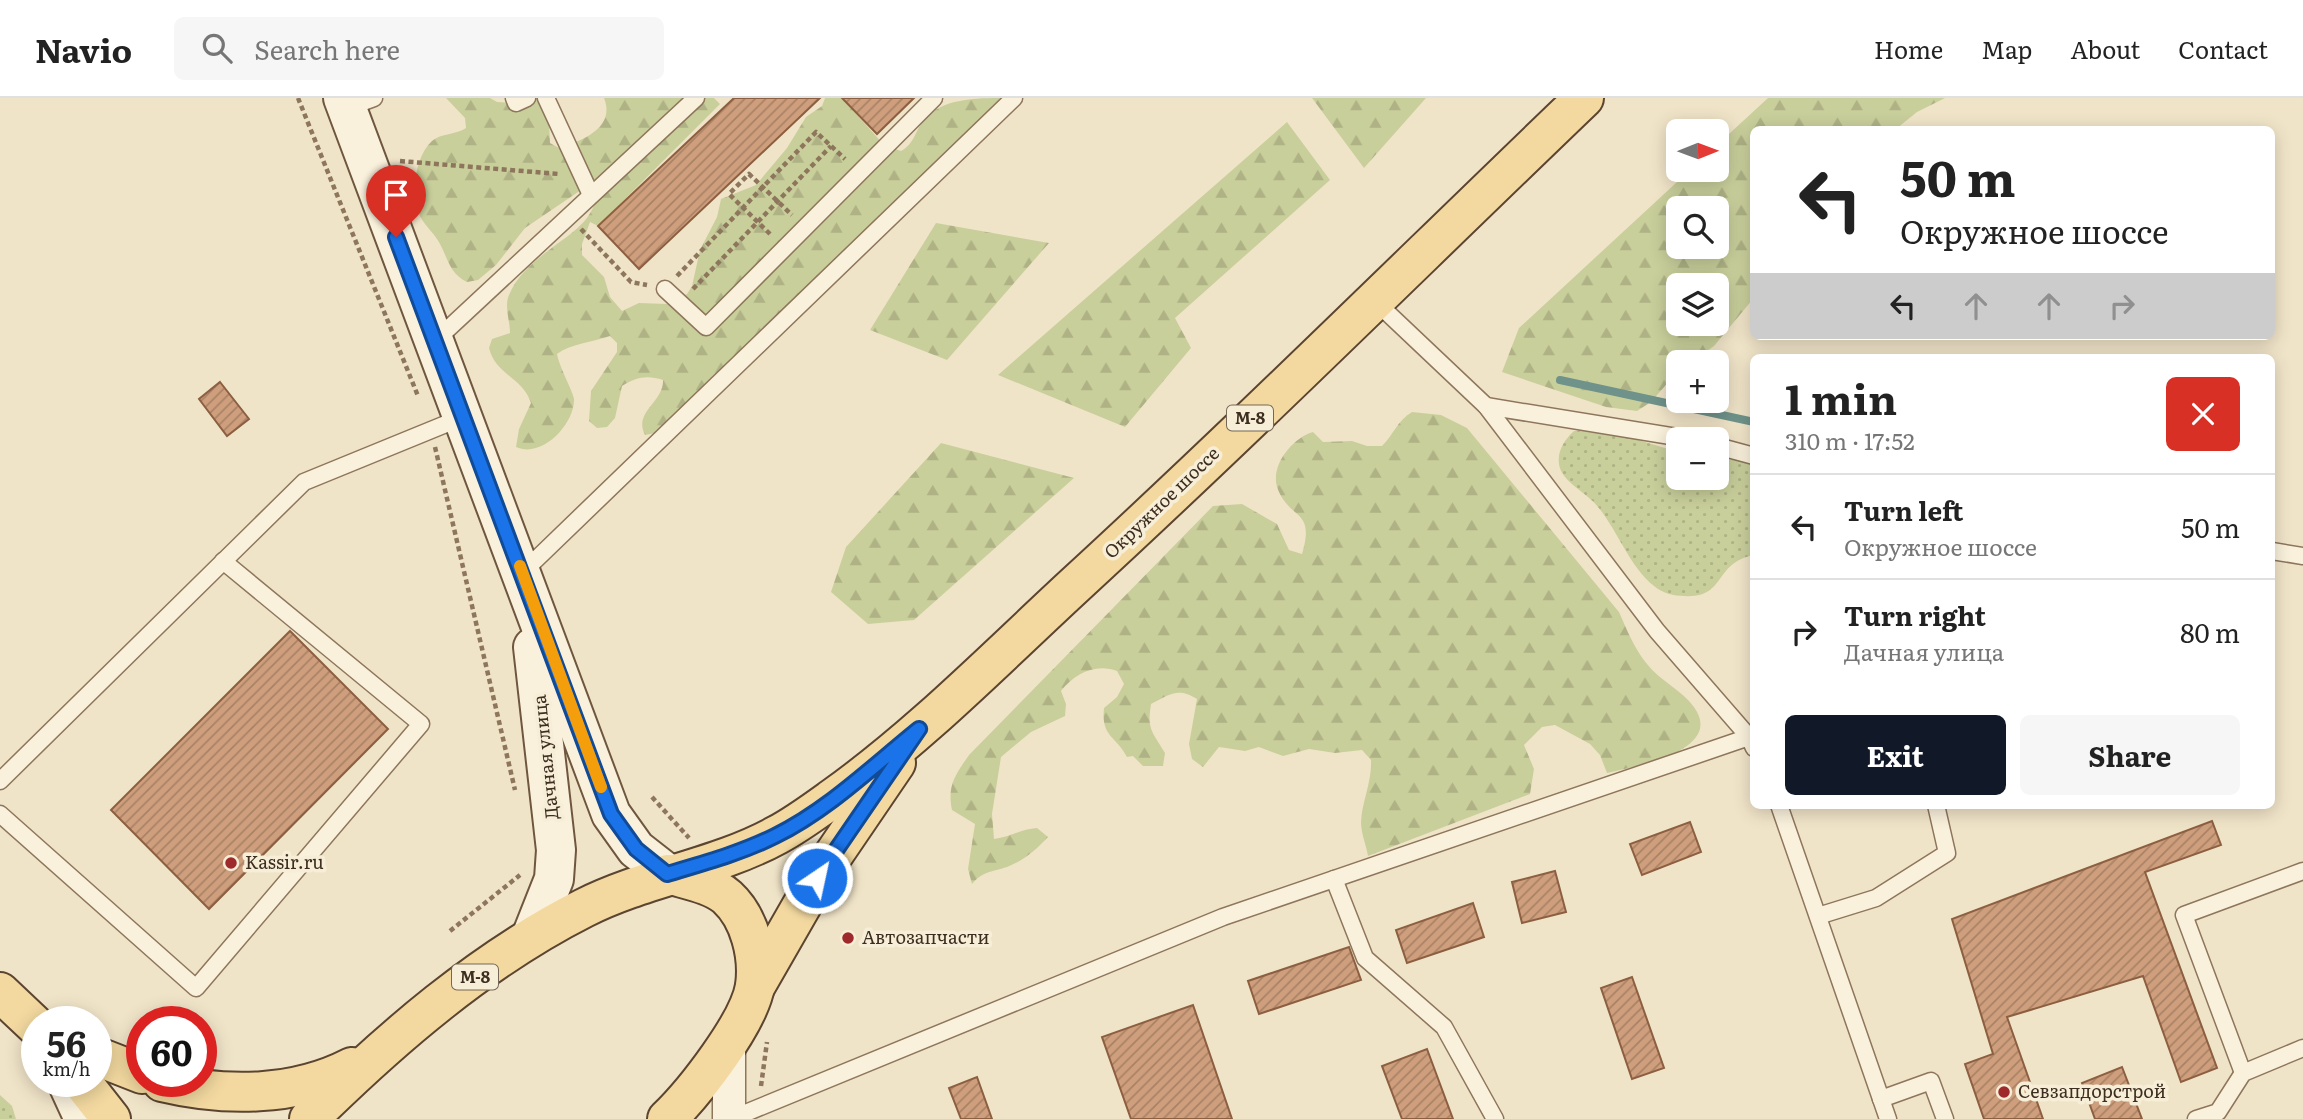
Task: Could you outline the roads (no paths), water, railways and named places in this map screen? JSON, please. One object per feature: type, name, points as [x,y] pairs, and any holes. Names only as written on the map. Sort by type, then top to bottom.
[{"type":"main road","name":"Окружное шоссе","points":[[309,1119],[372,1056],[531,937],[587,906],[667,874],[734,854],[777,835],[835,796],[919,729],[1127,538],[1584,98]]},
{"type":"main road","name":"Окружное шоссе","points":[[667,1119],[729,1045],[755,987],[817,878],[919,729]]},
{"type":"main road","name":"Окружное шоссе","points":[[667,874],[703,884],[726,896],[745,917],[752,944],[755,987]]},
{"type":"main road","points":[[0,992],[21,1012]]},
{"type":"main road","name":"М-8","points":[[217,1090],[293,1089],[331,1078],[372,1056]]},
{"type":"main road","points":[[94,1097],[111,1119]]},
{"type":"street","name":"Дачная улица","points":[[355,101],[435,341],[447,424],[522,573],[611,814],[636,849],[667,874]]},
{"type":"street","name":"Дачная улица","points":[[522,573],[545,728],[556,850],[554,879],[531,937]]},
{"type":"street","points":[[729,1045],[730,1119]]},
{"type":"street","points":[[74,1097],[84,1119]]},
{"type":"lane","points":[[514,98],[516,103],[527,98]]},
{"type":"lane","points":[[546,98],[590,195]]},
{"type":"lane","points":[[435,341],[696,98]]},
{"type":"lane","points":[[665,289],[706,327],[934,98]]},
{"type":"lane","points":[[522,573],[1014,98]]},
{"type":"lane","points":[[1373,299],[1486,407],[1657,631],[1750,738]]},
{"type":"lane","points":[[1486,407],[1666,435]]},
{"type":"lane","points":[[0,781],[304,482],[447,424]]},
{"type":"lane","points":[[1729,449],[1750,455]]},
{"type":"lane","points":[[2275,551],[2303,556]]},
{"type":"lane","points":[[0,814],[196,988],[421,724],[223,561]]},
{"type":"lane","points":[[730,1119],[1223,917],[1750,741]]},
{"type":"lane","points":[[1780,809],[1888,1119]]},
{"type":"lane","points":[[1818,916],[1876,898],[1947,853],[1937,809]]},
{"type":"lane","points":[[2243,1073],[2184,915],[2303,871]]},
{"type":"lane","points":[[1334,879],[1365,958],[1444,1027],[1495,1119]]},
{"type":"lane","points":[[2196,1119],[2219,1115],[2243,1073],[2303,1048]]},
{"type":"lane","points":[[1881,1099],[1931,1081],[1945,1119]]},
{"type":"waterway","points":[[1560,380],[1750,421]]},
{"type":"place","name":"Kassir.ru","points":[[231,863]]},
{"type":"place","name":"Автозапчасти","points":[[848,938]]},
{"type":"place","name":"Севзапдорстрой","points":[[2004,1092]]}]
